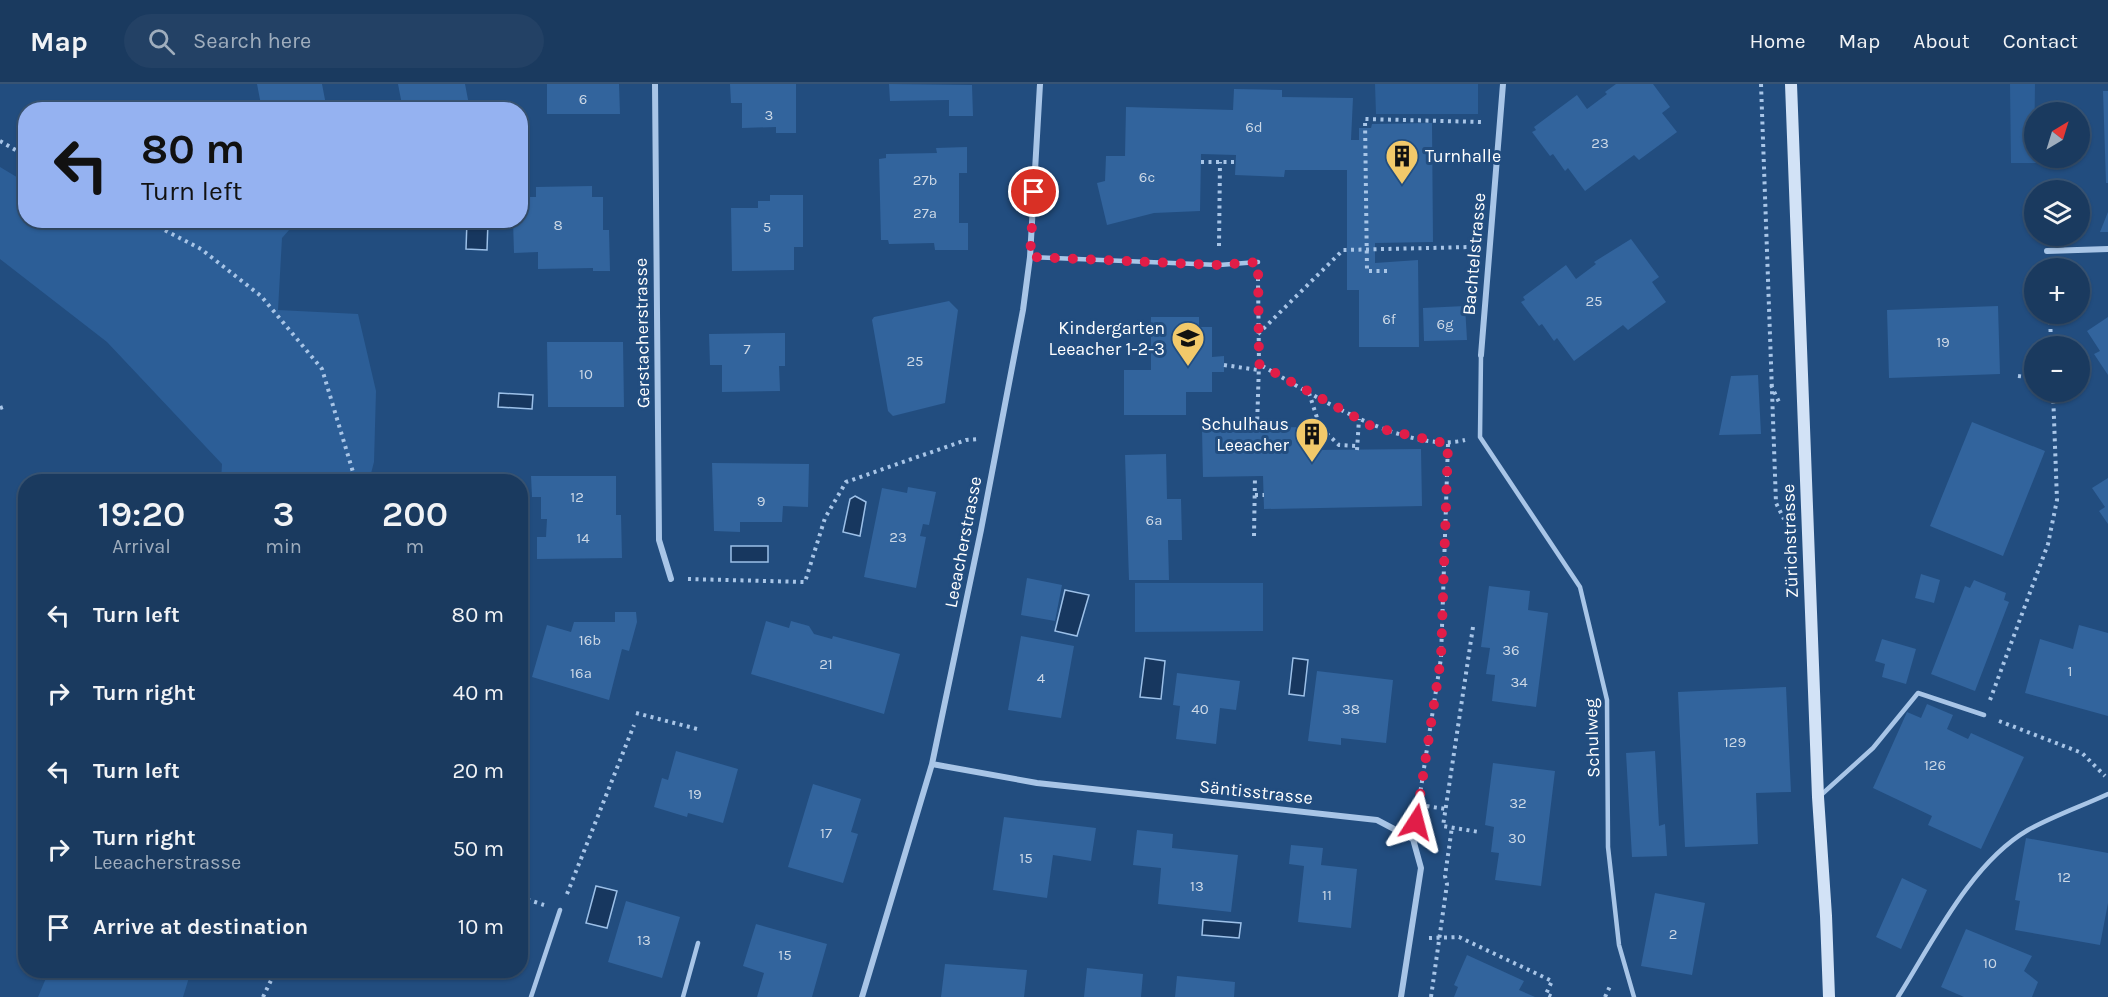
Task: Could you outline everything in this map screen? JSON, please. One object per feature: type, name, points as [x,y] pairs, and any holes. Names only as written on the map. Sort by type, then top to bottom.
[{"type":"main road","name":"Zürichstrasse","points":[[1791,84],[1818,797],[1826,916],[1828,997]]},
{"type":"street","name":"Gerstacherstrasse","points":[[655,84],[659,540],[671,579]]},
{"type":"street","name":"Leeacherstrasse","points":[[862,997],[932,764],[999,437],[1023,310],[1030,257],[1040,84]]},
{"type":"street","name":"Bachtelstrasse","points":[[1481,355],[1503,84]]},
{"type":"street","points":[[2047,251],[2108,249]]},
{"type":"street","name":"Säntisstrasse","points":[[932,764],[1037,783],[1377,820],[1413,839]]},
{"type":"street","points":[[1401,997],[1421,868],[1413,839]]},
{"type":"lane","points":[[1030,257],[1219,265],[1258,262]]},
{"type":"lane","name":"Schulweg","points":[[1481,355],[1480,436],[1580,587],[1607,700],[1608,847],[1619,945],[1634,997]]},
{"type":"lane","points":[[1818,797],[1873,748],[1918,693],[1984,715]]},
{"type":"lane","points":[[1898,997],[1958,902],[1990,862],[2028,830],[2108,794]]},
{"type":"lane","points":[[531,997],[560,910]]},
{"type":"lane","points":[[683,997],[698,943]]},
{"type":"path","points":[[1761,84],[1776,503],[1787,523]]},
{"type":"path","points":[[1387,271],[1367,271],[1365,119],[1500,123]]},
{"type":"path","points":[[0,141],[18,151]]},
{"type":"path","points":[[1201,162],[1236,162]]},
{"type":"path","points":[[1219,265],[1220,162]]},
{"type":"path","points":[[160,228],[201,249],[261,296],[322,369],[354,474]]},
{"type":"path","points":[[1258,334],[1343,250],[1490,246]]},
{"type":"path","points":[[1257,427],[1258,262]]},
{"type":"path","points":[[1259,364],[1373,427],[1448,444],[1441,658],[1413,839]]},
{"type":"path","points":[[1224,365],[1258,370]]},
{"type":"path","points":[[2018,376],[2024,377]]},
{"type":"path","points":[[1308,392],[1320,427],[1339,445],[1357,448],[1359,418]]},
{"type":"path","points":[[2053,402],[2057,500],[2053,522],[2048,544],[1984,715],[2082,753],[2108,778]]},
{"type":"path","points":[[671,579],[805,582],[825,518],[846,482],[966,440],[999,437]]},
{"type":"path","points":[[1254,536],[1255,476]]},
{"type":"path","points":[[1255,495],[1264,495]]},
{"type":"path","points":[[1473,627],[1443,826],[1479,831]]},
{"type":"path","points":[[636,713],[701,730]]},
{"type":"path","points":[[528,900],[560,910],[634,724]]},
{"type":"path","points":[[1419,805],[1446,809]]},
{"type":"path","points":[[1431,997],[1452,827]]},
{"type":"path","points":[[1410,938],[1460,937],[1552,981],[1546,994],[1553,997]]},
{"type":"path","points":[[263,997],[272,978]]},
{"type":"shaded area","points":[[1375,84],[1478,84],[1478,114],[1376,114]]},
{"type":"shaded area","points":[[2010,84],[2035,84],[2035,102],[2024,102],[2024,163],[2011,163]]},
{"type":"shaded area","points":[[0,167],[18,178],[18,228],[291,228],[282,238],[278,310],[358,314],[376,391],[374,462],[371,474],[221,474],[222,464],[107,342],[0,259]]},
{"type":"shaded area","points":[[467,228],[488,228],[487,250],[466,249]]},
{"type":"shaded area","points":[[499,393],[533,395],[532,409],[498,407]]},
{"type":"shaded area","points":[[855,496],[866,502],[860,536],[843,532],[850,499]]},
{"type":"shaded area","points":[[731,546],[768,546],[768,562],[731,562]]},
{"type":"shaded area","points":[[1135,583],[1263,583],[1263,631],[1135,632]]},
{"type":"shaded area","points":[[1065,590],[1089,595],[1077,636],[1055,631]]},
{"type":"shaded area","points":[[1145,658],[1165,661],[1161,699],[1140,697]]},
{"type":"shaded area","points":[[1293,658],[1308,660],[1304,696],[1289,694]]},
{"type":"shaded area","points":[[596,886],[617,891],[607,928],[586,923]]},
{"type":"shaded area","points":[[1203,920],[1241,923],[1239,938],[1202,935]]},
{"type":"shaded area","points":[[46,978],[189,978],[183,997],[38,997]]},
{"type":"building","points":[[257,84],[322,84],[325,102],[260,102]]},
{"type":"building","points":[[398,84],[465,84],[468,102],[401,102]]},
{"type":"building","points":[[547,84],[619,84],[620,114],[547,114]]},
{"type":"building","points":[[730,84],[796,84],[796,133],[776,133],[776,127],[742,128],[742,103],[731,103]]},
{"type":"building","points":[[889,84],[972,85],[973,116],[949,116],[949,100],[890,101]]},
{"type":"building","points":[[1616,84],[1653,84],[1670,107],[1662,113],[1677,132],[1639,160],[1634,155],[1585,191],[1568,168],[1565,171],[1553,154],[1550,156],[1532,132],[1536,130],[1534,127],[1577,95],[1587,109]]},
{"type":"building","points":[[1234,89],[1282,90],[1282,97],[1353,98],[1351,140],[1359,140],[1359,128],[1371,128],[1372,124],[1432,123],[1433,242],[1375,243],[1375,263],[1418,260],[1419,347],[1359,347],[1359,290],[1347,290],[1347,170],[1285,170],[1284,177],[1235,175],[1236,155],[1201,154],[1200,211],[1154,213],[1107,225],[1097,183],[1105,181],[1106,156],[1125,156],[1126,107],[1233,110]]},
{"type":"building","points":[[2103,91],[2108,91],[2108,183],[2106,183]]},
{"type":"building","points":[[967,147],[967,173],[959,173],[959,223],[968,223],[968,250],[935,250],[934,243],[889,244],[888,240],[881,240],[879,159],[886,158],[886,154],[937,153],[936,148]]},
{"type":"building","points":[[592,186],[592,197],[603,197],[603,230],[609,230],[610,271],[593,271],[593,268],[538,269],[538,252],[514,253],[513,228],[528,228],[528,197],[536,197],[536,187]]},
{"type":"building","points":[[770,195],[803,195],[803,247],[794,247],[794,270],[732,271],[731,208],[758,208],[758,201],[770,201]]},
{"type":"building","points":[[2108,212],[2108,232],[2100,232]]},
{"type":"building","points":[[1631,239],[1659,277],[1652,282],[1666,302],[1628,330],[1623,325],[1574,361],[1557,338],[1554,341],[1542,324],[1539,326],[1521,302],[1525,300],[1523,297],[1566,265],[1576,279],[1596,264],[1594,262]]},
{"type":"building","points":[[949,301],[958,310],[945,403],[893,416],[888,411],[872,320],[874,317]]},
{"type":"building","points":[[1465,306],[1467,340],[1424,341],[1423,308]]},
{"type":"building","points":[[1998,306],[2000,374],[1889,378],[1887,310]]},
{"type":"building","name":"Kindergarten Leeacher 1-2-3","points":[[1151,317],[1199,317],[1199,327],[1212,327],[1212,357],[1224,356],[1224,372],[1212,372],[1212,392],[1186,392],[1186,415],[1124,415],[1124,370],[1151,370]]},
{"type":"building","points":[[2108,317],[2108,375],[2094,354],[2100,351],[2087,331]]},
{"type":"building","points":[[785,333],[785,366],[779,366],[780,391],[722,392],[722,365],[710,365],[709,334]]},
{"type":"building","points":[[547,342],[623,342],[624,407],[548,407]]},
{"type":"building","points":[[1758,375],[1761,434],[1719,435],[1731,376]]},
{"type":"building","points":[[1972,422],[2045,451],[2003,556],[1930,526]]},
{"type":"building","name":"Schulhaus Leeacher","points":[[1311,427],[1312,450],[1421,449],[1422,506],[1264,509],[1263,476],[1203,477],[1202,428]]},
{"type":"building","points":[[1166,454],[1167,499],[1181,499],[1182,540],[1168,540],[1169,580],[1129,580],[1125,455]]},
{"type":"building","points":[[712,463],[809,464],[808,507],[783,506],[782,522],[740,522],[740,532],[714,531]]},
{"type":"building","points":[[531,476],[616,476],[616,515],[621,515],[622,558],[537,559],[537,537],[546,537],[547,519],[541,519],[541,497],[532,497]]},
{"type":"building","points":[[2108,478],[2108,524],[2099,511],[2105,507],[2092,488]]},
{"type":"building","points":[[908,487],[936,492],[929,525],[923,524],[920,536],[926,537],[916,588],[864,577],[882,488],[907,493]]},
{"type":"building","points":[[1921,574],[1940,580],[1934,603],[1915,598]]},
{"type":"building","points":[[1027,578],[1062,585],[1055,621],[1021,615]]},
{"type":"building","points":[[1974,580],[2006,593],[2004,600],[2009,602],[1975,691],[1931,674],[1965,586],[1970,588]]},
{"type":"building","points":[[1489,586],[1530,591],[1528,610],[1548,613],[1536,707],[1492,701],[1495,675],[1486,674],[1490,648],[1481,647]]},
{"type":"building","points":[[615,612],[636,612],[637,622],[629,651],[622,649],[609,700],[532,677],[547,625],[571,632],[574,622],[615,622]]},
{"type":"building","points":[[766,621],[789,628],[791,621],[809,626],[814,634],[832,639],[833,636],[900,654],[884,714],[751,674]]},
{"type":"building","points":[[2079,625],[2108,633],[2108,716],[2025,693],[2040,639],[2073,649]]},
{"type":"building","points":[[1021,636],[1074,646],[1061,718],[1008,710]]},
{"type":"building","points":[[1882,639],[1916,649],[1906,684],[1882,677],[1885,664],[1875,661]]},
{"type":"building","points":[[1317,671],[1393,680],[1386,743],[1341,738],[1341,745],[1308,741]]},
{"type":"building","points":[[1177,673],[1240,681],[1236,710],[1220,708],[1216,744],[1176,739],[1180,706],[1173,705]]},
{"type":"building","points":[[1786,687],[1791,792],[1756,793],[1758,844],[1685,847],[1678,692]]},
{"type":"building","points":[[1927,704],[1953,715],[1947,729],[1968,739],[1971,733],[2024,757],[1981,849],[1928,825],[1932,816],[1873,788],[1907,712],[1921,718]]},
{"type":"building","points":[[676,751],[738,769],[723,823],[688,813],[687,817],[654,807],[662,778],[668,780]]},
{"type":"building","points":[[1655,751],[1659,826],[1665,824],[1667,856],[1632,857],[1626,753]]},
{"type":"building","points":[[1493,763],[1555,771],[1541,886],[1495,880],[1499,853],[1491,852],[1494,827],[1485,825]]},
{"type":"building","points":[[813,784],[861,799],[851,832],[858,834],[843,883],[788,867]]},
{"type":"building","points":[[1004,817],[1096,828],[1091,861],[1053,855],[1047,898],[993,890]]},
{"type":"building","points":[[1137,830],[1173,834],[1172,848],[1238,855],[1231,912],[1158,904],[1161,868],[1133,865]]},
{"type":"building","points":[[2026,838],[2108,853],[2108,903],[2100,945],[2015,930],[2020,901],[2015,900]]},
{"type":"building","points":[[1291,845],[1323,848],[1321,865],[1357,869],[1351,928],[1298,922],[1304,866],[1289,864]]},
{"type":"building","points":[[1902,878],[1927,890],[1901,949],[1876,937]]},
{"type":"building","points":[[1655,893],[1705,903],[1692,975],[1641,966]]},
{"type":"building","points":[[626,901],[680,917],[662,978],[608,962]]},
{"type":"building","points":[[756,924],[827,944],[812,997],[757,997],[764,973],[743,966]]},
{"type":"building","points":[[1966,929],[2032,956],[2024,971],[2038,982],[2032,997],[1964,997],[1941,987]]},
{"type":"building","points":[[1467,955],[1524,981],[1519,990],[1535,997],[1454,997],[1458,987],[1454,985]]},
{"type":"building","points":[[945,964],[1027,970],[1024,997],[941,997]]},
{"type":"building","points":[[1087,968],[1143,974],[1141,997],[1084,997]]},
{"type":"building","points":[[1177,976],[1235,982],[1234,997],[1175,997]]},
{"type":"place","name":"Turnhalle","points":[[1402,185]]},
{"type":"place","name":"Kindergarten Leeacher 1-2-3","points":[[1188,367]]},
{"type":"place","name":"Schulhaus Leeacher","points":[[1312,463]]},
{"type":"route","points":[[1034,192],[1030,257],[1219,265],[1258,262],[1259,364],[1373,427],[1448,444],[1441,658],[1416,822]]}]
